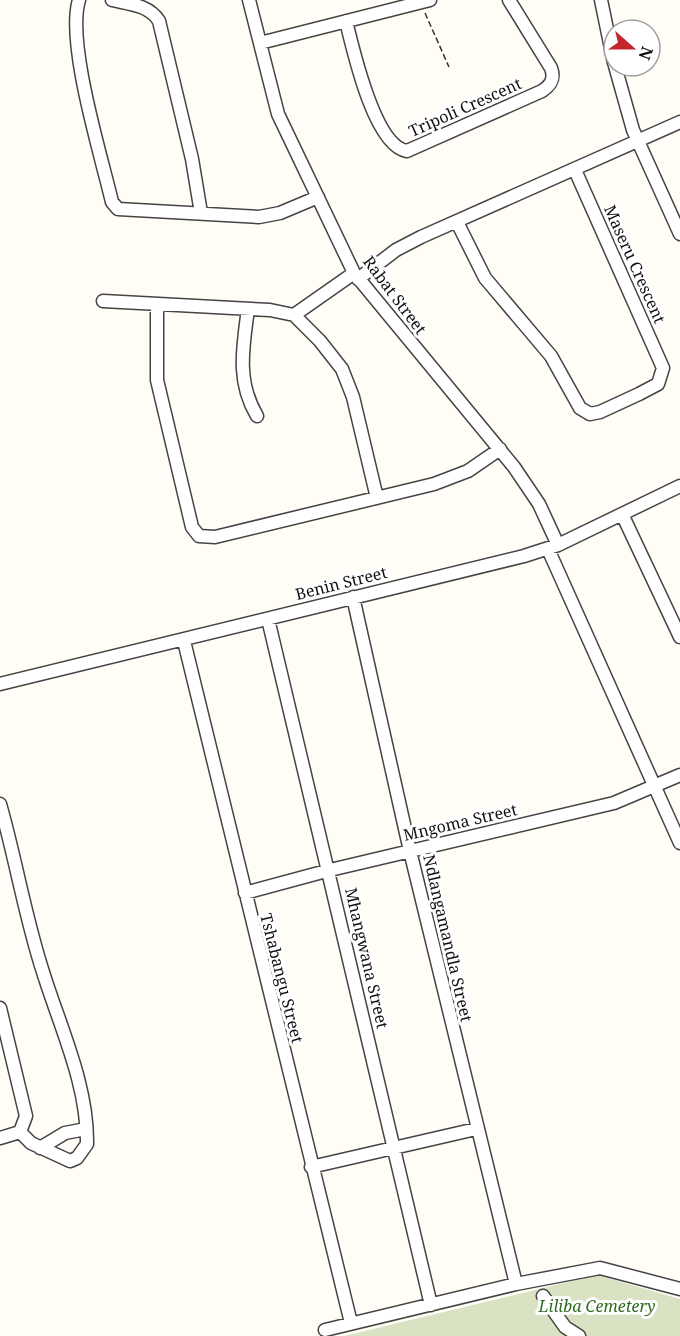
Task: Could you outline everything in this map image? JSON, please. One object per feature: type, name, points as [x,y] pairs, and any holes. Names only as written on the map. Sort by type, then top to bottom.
[{"type":"street","points":[[79,0],[74,19],[78,51],[112,202],[118,209],[268,216],[318,197]]},
{"type":"street","points":[[112,0],[142,7],[154,14],[159,21],[192,159],[201,213]]},
{"type":"street","name":"Rabat Street","points":[[249,0],[278,114],[356,276],[500,450],[539,504],[553,547],[654,787],[680,843]]},
{"type":"street","name":"Tripoli Crescent","points":[[346,21],[365,89],[388,138],[396,148],[406,151],[542,92],[549,86],[553,77],[551,68],[509,0]]},
{"type":"street","points":[[601,0],[605,18]]},
{"type":"street","points":[[260,43],[425,1]]},
{"type":"street","points":[[618,78],[638,142],[680,234]]},
{"type":"street","points":[[294,315],[396,250],[680,123]]},
{"type":"street","name":"Maseru Crescent","points":[[457,222],[481,271],[551,356],[580,408],[590,414],[600,412],[654,387],[661,379],[663,368],[575,170]]},
{"type":"street","points":[[103,301],[248,309],[294,315],[321,341],[347,378],[377,498]]},
{"type":"street","points":[[157,304],[157,380],[192,527],[200,536],[214,537],[377,498],[460,475],[500,450]]},
{"type":"street","points":[[248,309],[242,374],[247,395],[257,416]]},
{"type":"street","name":"Benin Street","points":[[0,684],[184,641],[553,547],[680,486]]},
{"type":"street","points":[[622,514],[680,637]]},
{"type":"street","name":"Ndlangamandla Street","points":[[353,597],[410,851],[476,1129],[516,1284]]},
{"type":"street","name":"Mhangwana Street","points":[[268,619],[330,870],[431,1305]]},
{"type":"street","name":"Tshabangu Street","points":[[184,641],[351,1323]]},
{"type":"street","name":"Mngoma Street","points":[[245,893],[330,870],[614,803],[680,775]]},
{"type":"street","points":[[0,804],[28,923],[43,974],[61,1018],[78,1081],[87,1144],[77,1158],[70,1161],[40,1148],[20,1132]]},
{"type":"street","points":[[0,1008],[6,1061],[26,1116],[20,1132]]},
{"type":"street","points":[[40,1148],[65,1133],[86,1129]]},
{"type":"street","points":[[311,1167],[476,1129]]},
{"type":"street","points":[[0,1138],[20,1132]]},
{"type":"street","points":[[325,1330],[516,1284],[600,1268],[680,1289]]},
{"type":"street","points":[[543,1296],[565,1328],[579,1336]]},
{"type":"path","points":[[425,1],[449,67]]},
{"type":"green space","name":"Liliba Cemetery","points":[[597,1275],[680,1299],[680,1336],[344,1336]]}]
